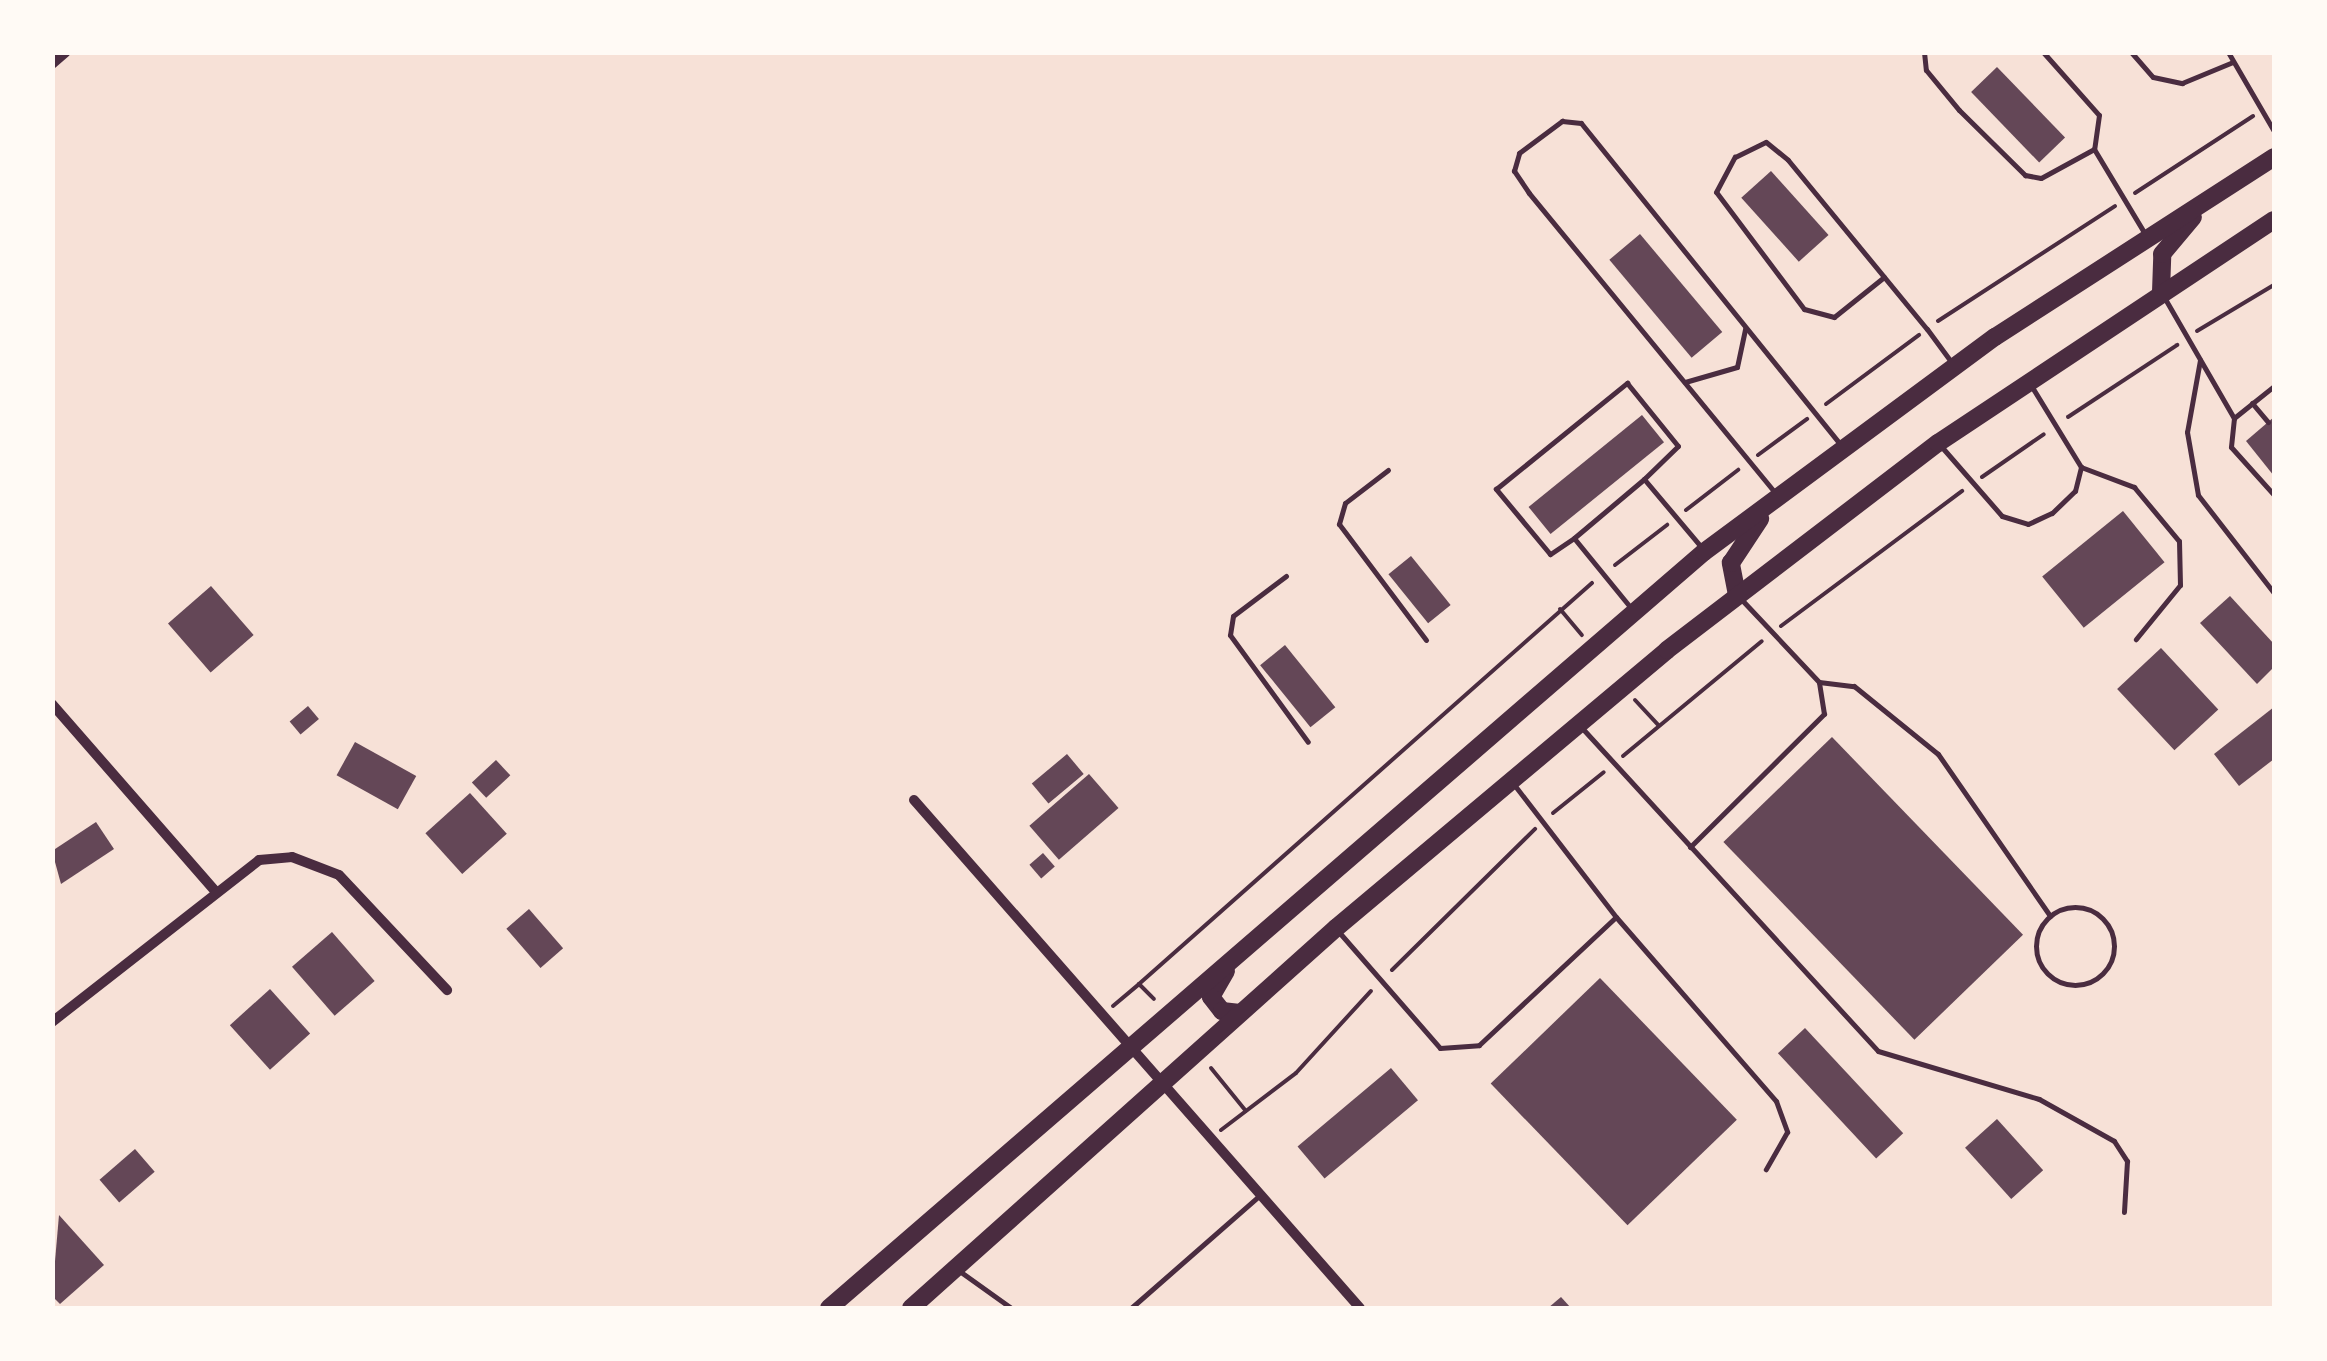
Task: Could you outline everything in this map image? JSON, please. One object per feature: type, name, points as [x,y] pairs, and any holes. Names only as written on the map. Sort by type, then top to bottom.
[{"type":"highway","points":[[829,1308],[1590,645],[1704,552],[1954,366],[2274,156]]},
{"type":"highway","points":[[2161,292],[2162,254],[2218,192]]},
{"type":"highway","points":[[910,1308],[1161,1081],[1577,722],[1938,443],[2274,220]]},
{"type":"highway","points":[[1737,595],[1729,580],[1740,544],[1814,468]]},
{"type":"highway","points":[[1240,1012],[1214,1006],[1216,982],[1277,916]]},
{"type":"street","points":[[52,64],[66,52]]},
{"type":"street","points":[[52,704],[215,890]]},
{"type":"street","points":[[914,800],[1352,1306]]},
{"type":"street","points":[[52,1022],[215,890],[259,860],[318,863],[447,990]]},
{"type":"lane","points":[[1924,52],[1948,96],[2025,175],[2054,174],[2094,149]]},
{"type":"lane","points":[[2043,52],[2099,115],[2094,149],[2147,237]]},
{"type":"lane","points":[[2131,52],[2152,76],[2182,83],[2233,62]]},
{"type":"lane","points":[[2228,52],[2274,131]]},
{"type":"lane","points":[[1778,496],[1529,193],[1514,171],[1519,153],[1562,121],[1582,122],[1842,447]]},
{"type":"lane","points":[[1884,277],[1834,317],[1804,309],[1716,192],[1735,157],[1766,142],[1884,277],[1954,366]]},
{"type":"lane","points":[[2161,292],[2234,418],[2230,447],[2274,496]]},
{"type":"lane","points":[[1685,382],[1737,368],[1745,325]]},
{"type":"lane","points":[[2200,360],[2187,432],[2198,495],[2274,593]]},
{"type":"lane","points":[[1938,443],[2002,516],[2028,524],[2075,491],[2080,467],[2060,423],[2027,381]]},
{"type":"lane","points":[[1628,382],[1678,446],[1644,479],[1550,554],[1496,489],[1628,382]]},
{"type":"lane","points":[[2234,418],[2274,386]]},
{"type":"lane","points":[[2252,402],[2268,422]]},
{"type":"lane","points":[[2080,467],[2134,487],[2179,541],[2180,586],[2136,639]]},
{"type":"lane","points":[[1388,470],[1346,504],[1339,524],[1426,640]]},
{"type":"lane","points":[[1644,479],[1704,552]]},
{"type":"lane","points":[[1574,538],[1633,610]]},
{"type":"lane","points":[[1286,576],[1233,616],[1230,635],[1308,742]]},
{"type":"lane","points":[[1690,847],[1824,714],[1819,682],[1737,595]]},
{"type":"lane","points":[[1819,682],[1854,686],[1938,754],[2050,916]]},
{"type":"lane","points":[[1577,722],[1878,1050],[2090,1120],[2127,1161],[2124,1212]]},
{"type":"lane","points":[[1509,778],[1616,917],[1776,1100],[1787,1132],[1766,1169]]},
{"type":"lane","points":[[2086,908],[2106,922],[2113,957],[2098,978],[2073,985],[2049,975],[2037,938],[2050,916],[2086,908]]},
{"type":"lane","points":[[1336,928],[1440,1048],[1457,1052],[1479,1044],[1616,917]]},
{"type":"lane","points":[[1131,1308],[1258,1197]]},
{"type":"lane","points":[[956,1268],[1011,1308]]},
{"type":"path","points":[[1209,1139],[1296,1073],[1382,980],[1541,823],[1771,633],[1971,484],[2274,285]]},
{"type":"path","points":[[1560,609],[1590,645]]},
{"type":"path","points":[[1622,687],[1660,726]]},
{"type":"path","points":[[1102,1014],[1139,984],[1166,1013]]},
{"type":"path","points":[[1196,1051],[1246,1111]]},
{"type":"building","points":[[1997,67],[2065,137],[2039,163],[1971,92]]},
{"type":"building","points":[[1771,171],[1829,235],[1799,262],[1741,198]]},
{"type":"building","points":[[1640,234],[1722,332],[1692,358],[1609,260]]},
{"type":"building","points":[[1642,415],[1664,442],[1551,534],[1529,507]]},
{"type":"building","points":[[2274,417],[2274,476],[2246,441]]},
{"type":"building","points":[[2123,511],[2165,562],[2084,628],[2042,576]]},
{"type":"building","points":[[1411,556],[1451,605],[1428,623],[1388,574]]},
{"type":"building","points":[[211,586],[254,635],[211,672],[168,623]]},
{"type":"building","points":[[2230,596],[2274,644],[2274,667],[2257,684],[2200,623]]},
{"type":"building","points":[[1285,645],[1335,707],[1310,727],[1260,665]]},
{"type":"building","points":[[2161,648],[2218,709],[2174,750],[2117,689]]},
{"type":"building","points":[[308,706],[319,719],[301,734],[290,721]]},
{"type":"building","points":[[2274,707],[2274,759],[2239,786],[2214,754]]},
{"type":"building","points":[[1832,737],[2023,935],[1914,1040],[1723,842]]},
{"type":"building","points":[[355,742],[416,776],[398,809],[337,775]]},
{"type":"building","points":[[1067,754],[1084,774],[1048,803],[1032,784]]},
{"type":"building","points":[[496,760],[510,775],[486,798],[472,783]]},
{"type":"building","points":[[1089,774],[1119,808],[1059,860],[1029,826]]},
{"type":"building","points":[[470,793],[507,834],[462,874],[425,833]]},
{"type":"building","points":[[96,822],[114,849],[61,884],[52,851]]},
{"type":"building","points":[[1043,853],[1055,867],[1041,878],[1029,865]]},
{"type":"building","points":[[529,909],[563,948],[540,968],[506,929]]},
{"type":"building","points":[[332,932],[375,981],[335,1016],[292,967]]},
{"type":"building","points":[[1600,978],[1737,1120],[1628,1225],[1491,1084]]},
{"type":"building","points":[[270,989],[310,1034],[270,1070],[230,1025]]},
{"type":"building","points":[[1805,1028],[1903,1133],[1876,1159],[1778,1053]]},
{"type":"building","points":[[1391,1068],[1418,1100],[1325,1179],[1298,1146]]},
{"type":"building","points":[[1997,1119],[2043,1170],[2011,1199],[1965,1148]]},
{"type":"building","points":[[135,1149],[155,1172],[119,1202],[100,1180]]},
{"type":"building","points":[[59,1215],[104,1265],[60,1304],[52,1296]]},
{"type":"building","points":[[1561,1297],[1571,1308],[1548,1308]]}]
